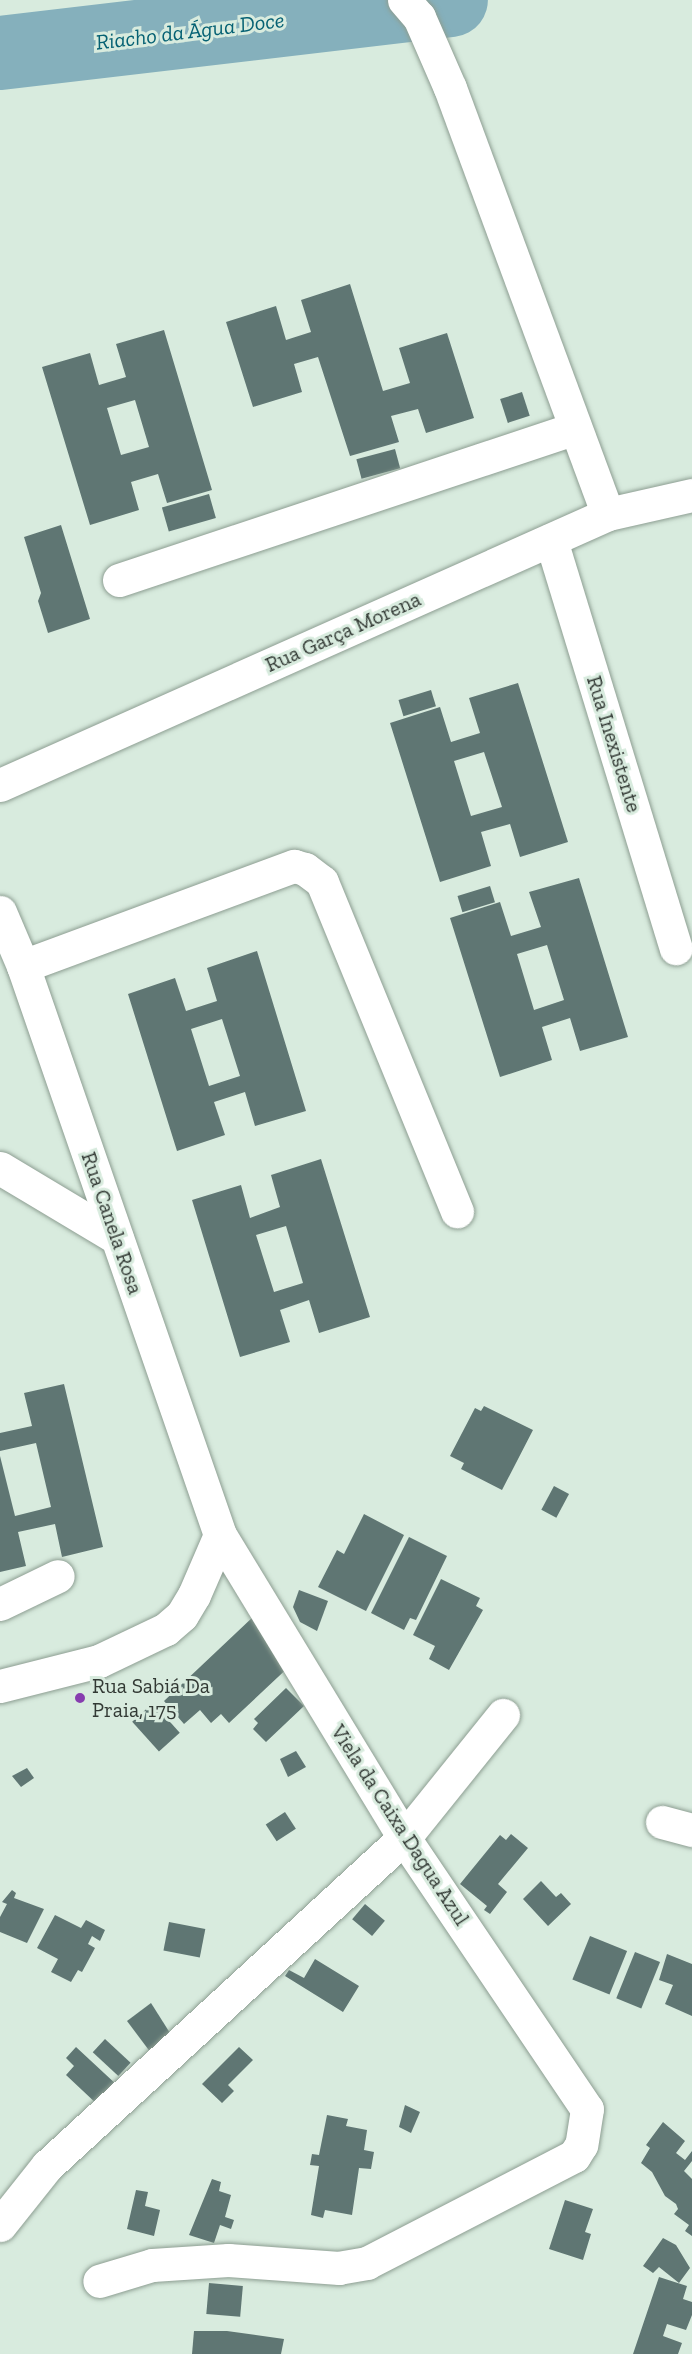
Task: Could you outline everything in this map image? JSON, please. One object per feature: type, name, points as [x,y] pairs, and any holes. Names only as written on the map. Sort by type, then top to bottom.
[{"type":"street","points":[[404,0],[419,17],[450,88],[608,514]]},
{"type":"street","points":[[120,580],[575,428]]},
{"type":"street","name":"Rua Garça Morena","points":[[0,785],[608,514],[692,495]]},
{"type":"street","name":"Rua Inexistente","points":[[551,540],[676,948]]},
{"type":"street","points":[[23,966],[294,866],[305,869],[322,882],[457,1211]]},
{"type":"street","name":"Rua Canela Rosa","points":[[0,912],[23,966],[220,1535]]},
{"type":"street","points":[[0,1168],[117,1238]]},
{"type":"street","points":[[0,1686],[99,1662],[166,1629],[182,1615],[194,1595],[220,1535]]},
{"type":"street","name":"Viela da Caixa Dagua Azul","points":[[99,2281],[152,2265],[228,2260],[339,2268],[367,2263],[574,2156],[581,2145],[587,2109],[404,1838],[220,1535]]},
{"type":"street","points":[[0,1604],[58,1576]]},
{"type":"street","points":[[0,2225],[47,2166],[404,1838],[503,1715]]},
{"type":"building","points":[[350,284],[383,391],[410,383],[399,348],[447,333],[474,418],[426,433],[418,409],[391,416],[399,442],[350,456],[318,357],[294,364],[302,392],[253,407],[226,322],[276,306],[286,340],[311,332],[301,300]]},
{"type":"building","points":[[164,330],[212,490],[167,503],[158,474],[131,482],[139,510],[90,525],[42,367],[90,353],[99,385],[126,377],[116,344]],"holes":[[[135,400],[149,447],[121,455],[107,408]]]},
{"type":"building","points":[[522,392],[530,416],[508,423],[500,399]]},
{"type":"building","points":[[395,449],[400,468],[362,479],[356,459]]},
{"type":"building","points":[[209,494],[216,518],[169,532],[162,508]]},
{"type":"building","points":[[61,525],[90,619],[48,633],[38,601],[41,593],[24,537]]},
{"type":"building","points":[[518,683],[568,842],[520,857],[510,824],[481,832],[491,866],[440,882],[390,723],[440,707],[451,742],[480,733],[469,698]],"holes":[[[484,752],[502,807],[471,816],[454,761]]]},
{"type":"building","points":[[431,690],[436,706],[403,716],[398,700]]},
{"type":"building","points":[[579,878],[628,1037],[580,1051],[570,1018],[542,1027],[552,1060],[500,1077],[450,918],[500,902],[511,936],[541,927],[529,892]],"holes":[[[547,945],[564,1000],[534,1010],[517,954]]]},
{"type":"building","points":[[490,886],[495,902],[462,912],[457,896]]},
{"type":"building","points":[[257,951],[306,1111],[255,1126],[245,1092],[214,1102],[225,1135],[177,1151],[128,994],[175,978],[186,1011],[217,1001],[207,968]],"holes":[[[222,1019],[240,1076],[209,1086],[191,1029]]]},
{"type":"building","points":[[321,1159],[370,1317],[319,1333],[309,1300],[280,1310],[290,1342],[240,1357],[192,1200],[241,1185],[250,1218],[280,1207],[271,1175]],"holes":[[[286,1226],[303,1283],[274,1292],[256,1235]]]},
{"type":"building","points":[[64,1384],[103,1547],[62,1557],[55,1524],[18,1532],[26,1566],[0,1572],[0,1456],[15,1516],[51,1507],[36,1443],[0,1451],[0,1433],[32,1426],[24,1393]]},
{"type":"building","points":[[484,1406],[533,1430],[502,1490],[461,1469],[464,1463],[450,1456],[475,1408],[481,1411]]},
{"type":"building","points":[[554,1486],[569,1494],[556,1518],[541,1510]]},
{"type":"building","points":[[364,1514],[404,1535],[366,1611],[318,1587],[337,1550],[344,1554]]},
{"type":"building","points":[[409,1537],[447,1556],[416,1620],[410,1618],[404,1630],[371,1613]]},
{"type":"building","points":[[441,1579],[480,1598],[476,1606],[483,1610],[449,1670],[429,1659],[435,1646],[413,1635]]},
{"type":"building","points":[[299,1590],[328,1601],[317,1631],[300,1622],[293,1607]]},
{"type":"building","points":[[254,1616],[294,1662],[229,1723],[221,1714],[211,1723],[200,1710],[184,1724],[164,1701]]},
{"type":"building","points":[[286,1688],[304,1706],[266,1742],[253,1729],[258,1723],[254,1719]]},
{"type":"building","points":[[153,1703],[180,1733],[159,1751],[132,1722]]},
{"type":"building","points":[[296,1751],[306,1767],[288,1777],[280,1759]]},
{"type":"building","points":[[27,1768],[34,1778],[21,1787],[12,1776]]},
{"type":"building","points":[[285,1812],[296,1829],[277,1841],[266,1825]]},
{"type":"building","points":[[511,1834],[528,1848],[498,1884],[507,1892],[490,1914],[484,1910],[487,1906],[460,1884],[500,1835],[506,1840]]},
{"type":"building","points":[[541,1881],[556,1897],[561,1893],[571,1904],[548,1926],[523,1899]]},
{"type":"building","points":[[12,1890],[16,1893],[14,1898],[44,1909],[27,1943],[0,1932],[0,1917],[7,1904],[2,1902]]},
{"type":"building","points":[[365,1904],[385,1921],[372,1936],[352,1919]]},
{"type":"building","points":[[55,1915],[81,1928],[86,1920],[105,1930],[100,1941],[92,1936],[88,1944],[95,1948],[82,1972],[78,1970],[71,1982],[51,1972],[58,1959],[37,1948]]},
{"type":"building","points":[[169,1922],[205,1929],[200,1958],[163,1950]]},
{"type":"building","points":[[590,1936],[627,1951],[609,1995],[572,1980]]},
{"type":"building","points":[[635,1952],[660,1962],[641,2008],[616,1998]]},
{"type":"building","points":[[667,1954],[692,1964],[692,2016],[665,2004],[673,1985],[659,1980]]},
{"type":"building","points":[[315,1959],[359,1986],[343,2012],[285,1976],[289,1970],[304,1978]]},
{"type":"building","points":[[151,2003],[170,2033],[151,2053],[127,2021]]},
{"type":"building","points":[[105,2039],[131,2063],[118,2076],[93,2052]]},
{"type":"building","points":[[76,2047],[118,2086],[99,2106],[66,2075],[74,2066],[66,2058]]},
{"type":"building","points":[[239,2047],[253,2060],[228,2085],[234,2091],[222,2103],[202,2084]]},
{"type":"building","points":[[405,2105],[420,2112],[411,2133],[399,2127]]},
{"type":"building","points":[[327,2115],[348,2119],[346,2126],[367,2130],[364,2150],[374,2152],[371,2169],[359,2168],[352,2215],[325,2210],[323,2218],[311,2215],[319,2166],[310,2165],[312,2154],[319,2155]]},
{"type":"building","points":[[663,2122],[685,2141],[676,2153],[685,2160],[692,2151],[692,2161],[684,2171],[692,2179],[692,2236],[685,2231],[689,2225],[674,2214],[678,2209],[676,2204],[665,2196],[652,2172],[641,2163],[650,2148],[646,2145]]},
{"type":"building","points":[[212,2179],[221,2182],[219,2191],[231,2195],[225,2217],[234,2220],[231,2229],[220,2225],[214,2243],[189,2235]]},
{"type":"building","points":[[136,2190],[148,2192],[145,2206],[160,2210],[154,2236],[127,2229]]},
{"type":"building","points":[[565,2200],[593,2209],[585,2232],[591,2234],[583,2260],[549,2249]]},
{"type":"building","points":[[663,2238],[676,2245],[690,2268],[679,2283],[659,2267],[653,2273],[643,2266]]},
{"type":"building","points":[[659,2277],[687,2286],[683,2299],[692,2302],[692,2315],[686,2330],[667,2324],[663,2336],[682,2343],[678,2354],[633,2354]]},
{"type":"building","points":[[209,2283],[243,2286],[240,2317],[206,2314]]},
{"type":"building","points":[[194,2331],[227,2331],[284,2339],[281,2354],[192,2354]]},
{"type":"waterway","name":"Riacho da Água Doce","points":[[0,53],[451,0]]},
{"type":"place","name":"Rua Sabiá Da Praia, 175","points":[[80,1698]]}]
